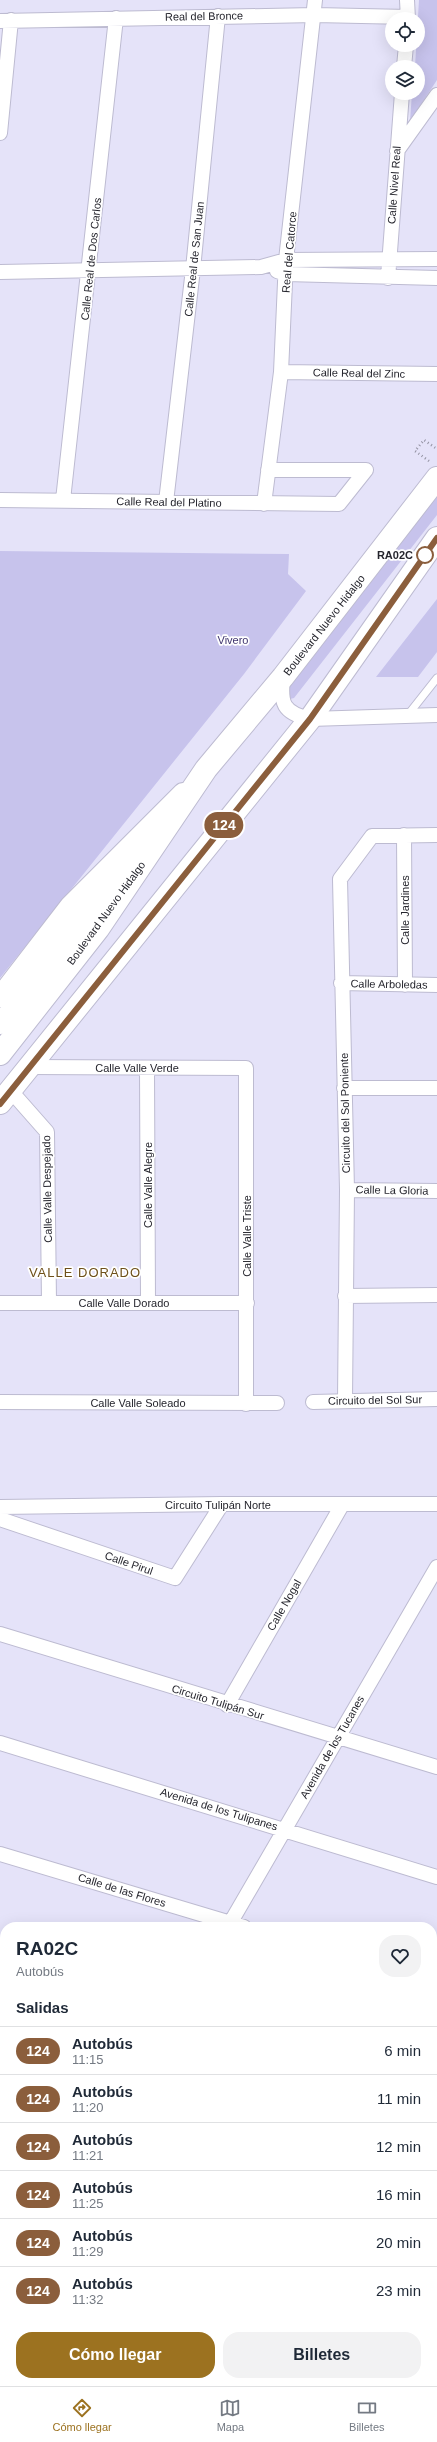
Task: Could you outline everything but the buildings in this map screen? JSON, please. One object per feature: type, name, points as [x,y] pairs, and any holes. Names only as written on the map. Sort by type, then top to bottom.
[{"type":"main road","name":"Boulevard Nuevo Hidalgo","points":[[0,1054],[8,1028],[98,929],[206,769],[284,677],[434,470]]},
{"type":"main road","points":[[5,1097],[310,719],[437,538]]},
{"type":"street","name":"Real del Catorce","points":[[264,504],[281,372],[286,267],[315,14],[315,0]]},
{"type":"street","points":[[407,0],[408,12]]},
{"type":"street","name":"Real del Bronce","points":[[5,20],[315,14],[385,17]]},
{"type":"street","name":"Calle Real de San Juan","points":[[166,502],[193,269],[218,16]]},
{"type":"street","name":"Calle Real de Dos Carlos","points":[[63,500],[90,271],[116,18]]},
{"type":"street","points":[[0,133],[5,20]]},
{"type":"street","points":[[396,152],[437,94]]},
{"type":"street","name":"Calle Nivel Real","points":[[388,278],[396,152],[401,100]]},
{"type":"street","points":[[0,272],[286,267],[437,258]]},
{"type":"street","points":[[286,267],[388,278],[437,278]]},
{"type":"street","name":"Calle Real del Zinc","points":[[281,372],[437,374]]},
{"type":"street","name":"Calle Real del Platino","points":[[0,500],[339,504],[366,470],[268,470]]},
{"type":"street","points":[[284,677],[281,695],[287,710],[310,719],[437,715]]},
{"type":"street","name":"Boulevard Nuevo Hidalgo","points":[[0,997],[70,906],[206,769]]},
{"type":"street","points":[[404,835],[437,835]]},
{"type":"street","name":"Circuito del Sol Poniente","points":[[345,1400],[346,1190],[340,879],[372,836],[404,835]]},
{"type":"street","name":"Calle Jardines","points":[[404,835],[405,985]]},
{"type":"street","name":"Calle Arboledas","points":[[341,983],[437,985]]},
{"type":"street","name":"Calle Valle Verde","points":[[28,1067],[246,1068]]},
{"type":"street","name":"Calle Valle Alegre","points":[[147,1068],[148,1303]]},
{"type":"street","name":"Calle Valle Triste","points":[[246,1068],[246,1404]]},
{"type":"street","points":[[344,1088],[437,1088]]},
{"type":"street","name":"Calle Valle Despejado","points":[[5,1097],[47,1132],[49,1302]]},
{"type":"street","name":"Calle La Gloria","points":[[346,1190],[437,1191]]},
{"type":"street","points":[[345,1296],[437,1295]]},
{"type":"street","name":"Calle Valle Dorado","points":[[0,1303],[247,1303]]},
{"type":"street","name":"Circuito del Sol Sur","points":[[313,1402],[345,1400],[437,1399]]},
{"type":"street","name":"Calle Valle Soleado","points":[[0,1402],[277,1403]]},
{"type":"street","name":"Circuito Tulipán Norte","points":[[0,1507],[222,1504],[437,1504]]},
{"type":"street","name":"Calle Pirul","points":[[0,1519],[175,1578],[222,1504]]},
{"type":"street","name":"Calle Nogal","points":[[227,1704],[342,1505]]},
{"type":"street","name":"Avenida de los Tucanes","points":[[231,1922],[437,1567]]},
{"type":"street","name":"Circuito Tulipán Sur","points":[[0,1634],[437,1767]]},
{"type":"street","name":"Avenida de los Tulipanes","points":[[0,1743],[285,1829],[437,1877]]},
{"type":"street","name":"Calle de las Flores","points":[[0,1854],[219,1922]]},
{"type":"lane","points":[[407,716],[437,678]]},
{"type":"path","points":[[434,470],[415,451],[424,440],[437,449]]},
{"type":"green space","points":[[419,0],[437,0],[437,80],[425,98],[425,60],[415,60],[416,52],[425,52],[425,12],[418,12]]},
{"type":"green space","points":[[412,100],[424,100],[410,121]]},
{"type":"green space","points":[[437,485],[437,515],[294,698],[290,699],[287,690],[385,564]]},
{"type":"green space","name":"Vivero","points":[[0,551],[289,554],[288,574],[306,591],[244,674],[0,978]]},
{"type":"green space","points":[[437,599],[437,652],[418,677],[376,677]]},
{"type":"bus line","name":"124","points":[[0,1104],[28,1067],[310,719],[437,538]]},
{"type":"place","name":"RA02C","points":[[425,555]]},
{"type":"district","name":"VALLE DORADO","points":[[85,1272]]}]
